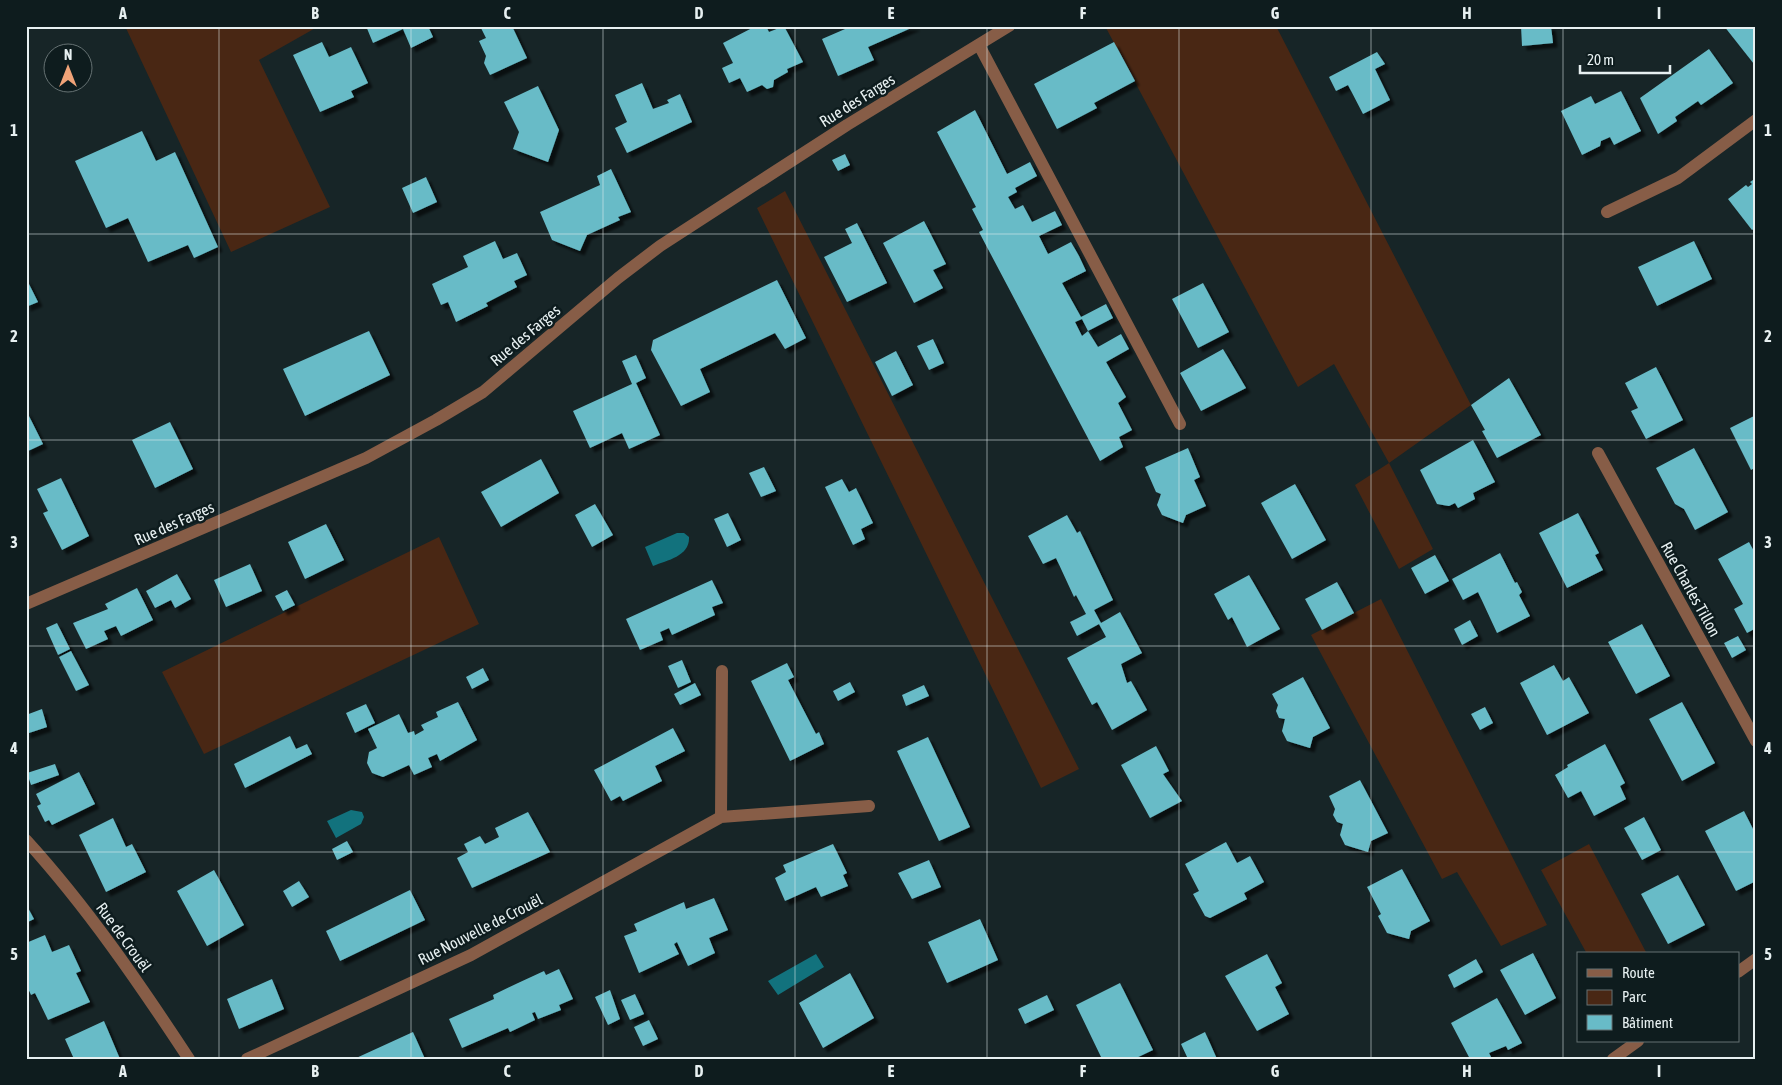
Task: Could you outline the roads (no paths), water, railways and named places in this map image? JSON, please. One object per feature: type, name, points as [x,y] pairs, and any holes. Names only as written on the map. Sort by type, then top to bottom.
[{"type":"street","name":"Rue des Farges","points":[[26,604],[366,458],[436,420],[483,392],[618,278],[660,246],[847,125],[1010,26]]},
{"type":"street","points":[[979,45],[1180,424]]},
{"type":"street","points":[[1607,212],[1678,178],[1756,120]]},
{"type":"street","name":"Rue Charles Tillon","points":[[1598,453],[1756,741]]},
{"type":"street","points":[[721,817],[722,671]]},
{"type":"street","name":"Rue Nouvelle de Crouël","points":[[247,1059],[471,955],[721,817],[869,806]]},
{"type":"street","name":"Rue de Crouël","points":[[26,840],[61,878],[151,1001],[189,1059]]},
{"type":"street","points":[[1740,971],[1756,959]]},
{"type":"street","points":[[1613,1059],[1637,1042]]},
{"type":"water","points":[[677,533],[684,533],[689,537],[686,549],[677,556],[653,566],[645,547]]},
{"type":"water","points":[[351,810],[362,812],[364,817],[361,824],[336,838],[327,821]]},
{"type":"water","points":[[816,954],[824,967],[778,995],[768,981]]}]
